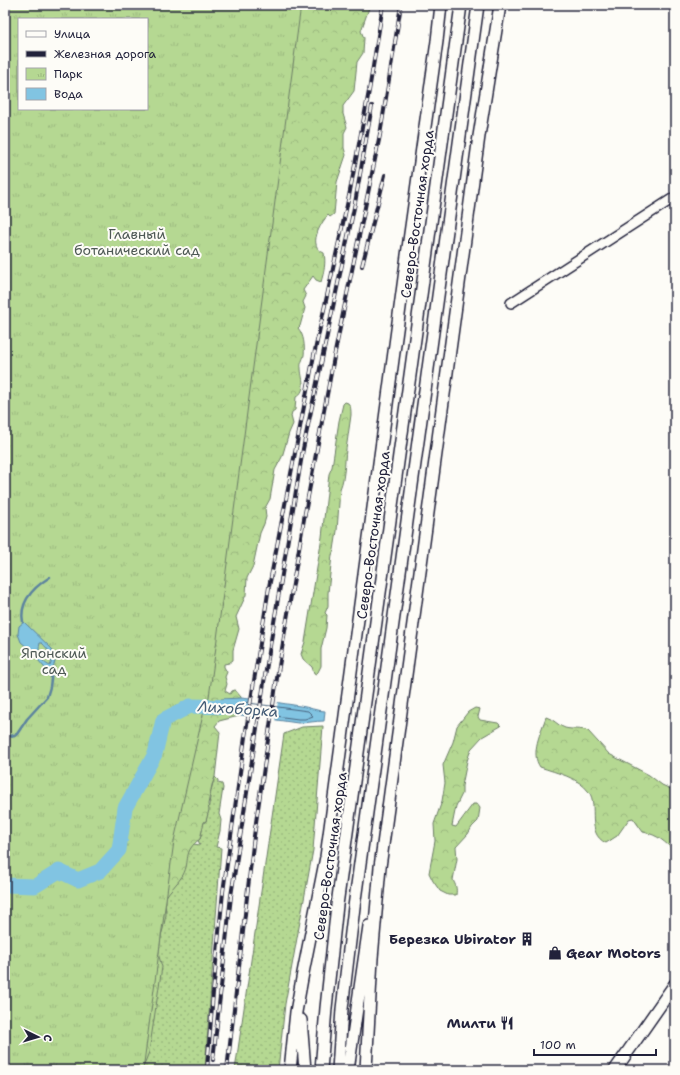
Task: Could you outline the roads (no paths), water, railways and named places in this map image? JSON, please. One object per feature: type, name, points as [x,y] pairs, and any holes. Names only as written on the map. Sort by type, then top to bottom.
[{"type":"main road","points":[[290,1070],[296,1012],[326,857],[441,5]]},
{"type":"main road","points":[[437,41],[444,5]]},
{"type":"main road","name":"Северо-Восточная хорда","points":[[321,1070],[337,905],[461,5]]},
{"type":"main road","points":[[338,1070],[342,1010],[354,907],[478,5]]},
{"type":"main road","points":[[488,72],[492,5]]},
{"type":"main road","points":[[366,1070],[372,958],[380,867],[488,72],[500,5]]},
{"type":"main road","points":[[348,1070],[365,945],[380,867]]},
{"type":"main road","points":[[303,973],[301,1031],[305,1070]]},
{"type":"main road","points":[[615,1070],[675,984]]},
{"type":"street","points":[[510,303],[675,197]]},
{"type":"water","points":[[24,622],[52,649],[55,661],[52,671],[49,673],[21,642],[18,634],[19,626]],"holes":[[[40,643],[42,643],[51,656],[52,659],[50,666],[40,657],[39,647]]]},
{"type":"water","points":[[241,698],[325,711],[324,721],[298,723],[220,713],[221,699]]},
{"type":"waterway","points":[[23,622],[23,608],[29,596],[38,585],[50,577]]},
{"type":"waterway","points":[[5,736],[17,734],[27,719],[47,697],[52,671]]},
{"type":"waterway","name":"Лихоборка","points":[[5,885],[35,886],[59,871],[78,880],[100,871],[119,850],[125,808],[155,754],[163,720],[190,706],[239,707]]},
{"type":"railway","points":[[207,1070],[223,892],[245,737],[269,587],[314,355],[349,196],[369,91],[383,5]]},
{"type":"railway","points":[[227,1070],[254,836],[277,678],[305,513],[334,357],[380,135],[401,5]]},
{"type":"railway","points":[[213,1060],[231,896],[265,676],[303,449],[355,203],[372,106]]},
{"type":"railway","points":[[362,266],[385,175]]},
{"type":"place","name":"Березка Ubirator","points":[[527,939]]},
{"type":"place","name":"Gear Motors","points":[[555,953]]},
{"type":"place","name":"Милти","points":[[507,1023]]},
{"type":"park label","name":"Главный ботанический сад","points":[[137,242]]},
{"type":"park label","name":"Японский сад","points":[[54,662]]}]
